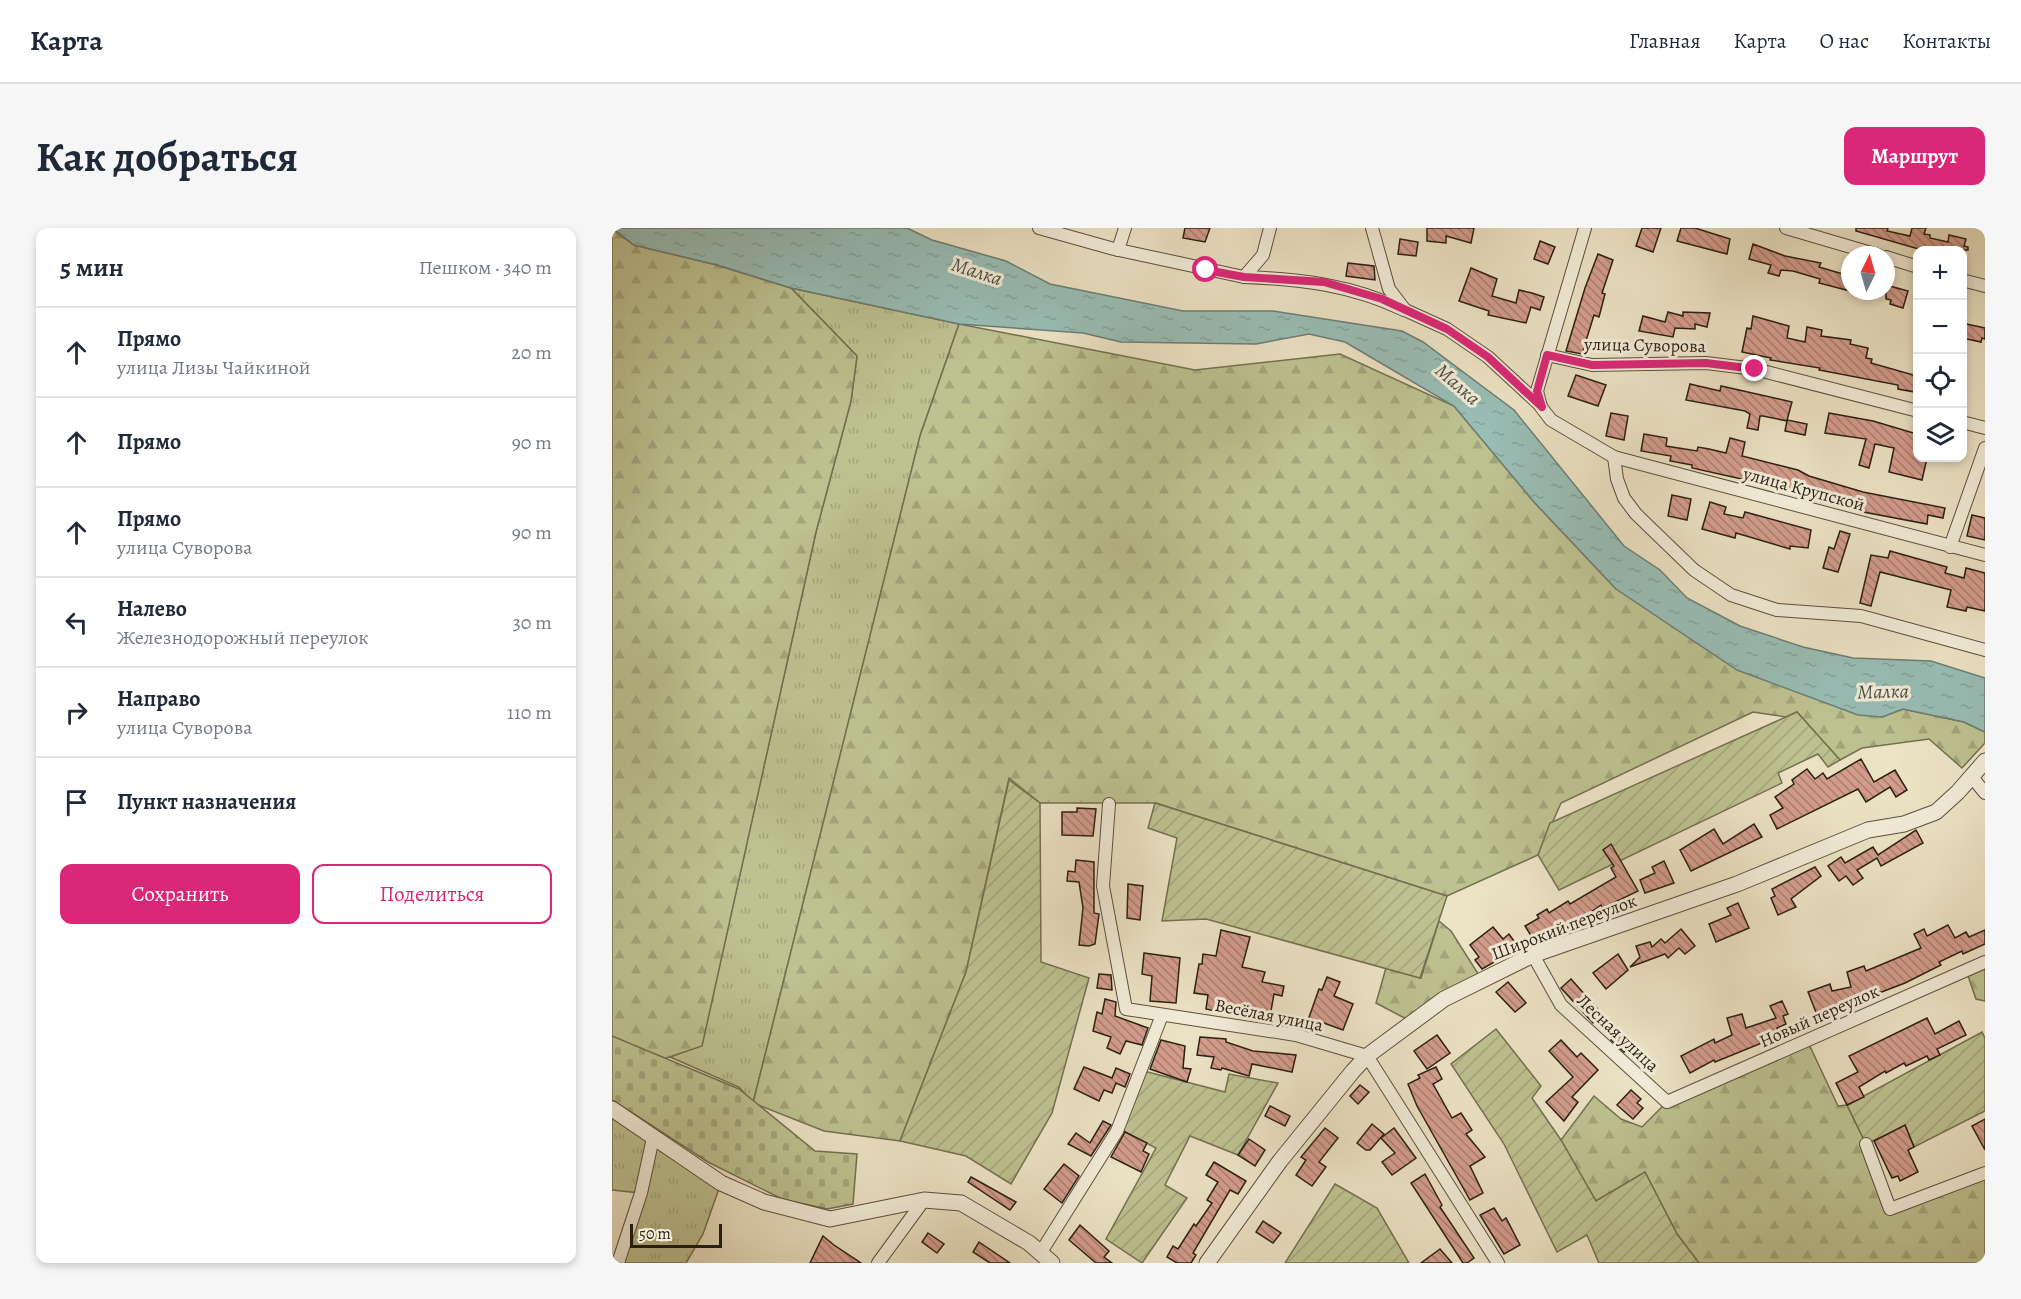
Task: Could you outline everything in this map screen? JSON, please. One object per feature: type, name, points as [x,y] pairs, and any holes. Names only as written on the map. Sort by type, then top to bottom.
[{"type":"street","points":[[1039,228],[1118,250],[1244,277],[1324,282],[1382,299],[1447,329],[1488,357],[1542,407]]},
{"type":"street","points":[[1118,250],[1125,228]]},
{"type":"street","points":[[1244,277],[1263,255],[1270,228]]},
{"type":"street","points":[[1372,228],[1389,289],[1405,310]]},
{"type":"street","points":[[1542,407],[1537,391],[1585,228]]},
{"type":"street","points":[[1786,228],[1847,246]]},
{"type":"street","points":[[1895,260],[1913,266]]},
{"type":"street","points":[[1967,281],[1985,286]]},
{"type":"street","name":"улица Суворова","points":[[1547,355],[1592,365],[1706,363],[1755,369],[1913,410]]},
{"type":"street","name":"улица Крупской","points":[[1542,407],[1551,420],[1614,457],[1985,555]]},
{"type":"street","points":[[1967,423],[1985,428]]},
{"type":"street","points":[[1950,547],[1985,448]]},
{"type":"street","points":[[1614,457],[1617,478],[1624,498],[1636,514],[1694,570],[1731,595],[1777,609],[1861,616],[1985,650]]},
{"type":"street","name":"Широкий переулок","points":[[1207,1263],[1280,1161],[1322,1107],[1367,1056],[1444,999],[1533,955],[1737,884],[1868,830],[1904,824],[1936,812],[1972,777],[1985,760]]},
{"type":"street","points":[[1972,777],[1985,793]]},
{"type":"street","name":"Весёлая улица","points":[[1109,804],[1103,886],[1126,1009],[1296,1035],[1367,1056]]},
{"type":"street","name":"Лесная улица","points":[[1533,955],[1561,1005],[1667,1102]]},
{"type":"street","name":"Новый переулок","points":[[1667,1102],[1985,962]]},
{"type":"street","points":[[1041,1252],[1117,1131],[1162,1015]]},
{"type":"street","points":[[1367,1056],[1498,1263]]},
{"type":"street","points":[[612,1109],[721,1183],[742,1193],[819,1216],[841,1218],[924,1200],[962,1203],[1041,1252],[1052,1263]]},
{"type":"street","points":[[618,1263],[641,1193],[653,1138]]},
{"type":"street","points":[[1866,1144],[1890,1209],[1985,1173]]},
{"type":"street","points":[[878,1263],[924,1200]]},
{"type":"green space","points":[[612,229],[634,245],[717,265],[791,288],[857,356],[851,401],[816,532],[702,1046],[643,1066],[612,1056]]},
{"type":"green space","points":[[791,288],[959,324],[920,436],[753,1103],[739,1087],[670,1057],[702,1045],[816,532],[851,401],[857,356]]},
{"type":"green space","points":[[959,324],[1195,370],[1340,354],[1454,406],[1534,502],[1616,589],[1882,717],[1903,709],[1964,722],[1985,732],[1985,743],[1962,768],[1929,739],[1862,748],[1840,760],[1797,712],[1786,717],[1753,712],[1561,803],[1538,855],[1447,896],[1156,803],[1040,803],[1009,778],[966,972],[900,1141],[824,1131],[753,1103],[920,436]]},
{"type":"green space","points":[[1797,712],[1840,760],[1828,767],[1818,754],[1778,773],[1782,783],[1559,890],[1538,855],[1550,823]]},
{"type":"green space","points":[[1009,780],[1040,803],[1041,962],[1089,978],[1052,1113],[1011,1184],[966,1156],[900,1141],[966,972]]},
{"type":"green space","points":[[1155,803],[1447,896],[1420,978],[1206,919],[1162,921],[1177,838],[1148,828]]},
{"type":"green space","points":[[1439,921],[1451,931],[1482,980],[1412,1022],[1376,1003],[1386,968],[1421,978]]},
{"type":"green space","points":[[1985,962],[1985,1001],[1976,999],[1966,970]]},
{"type":"green space","points":[[1496,1029],[1541,1086],[1532,1098],[1561,1140],[1596,1201],[1645,1172],[1677,1234],[1699,1263],[1599,1263],[1587,1235],[1557,1252],[1504,1144],[1451,1064]]},
{"type":"green space","points":[[1982,1032],[1985,1038],[1985,1111],[1914,1147],[1905,1126],[1866,1144],[1847,1105]]},
{"type":"green space","points":[[612,1036],[739,1089],[815,1151],[857,1154],[853,1204],[827,1209],[782,1199],[708,1162],[612,1100]]},
{"type":"green space","points":[[1807,1040],[1838,1106],[1847,1105],[1866,1144],[1890,1209],[1985,1173],[1985,1263],[1699,1263],[1677,1234],[1645,1172],[1596,1201],[1561,1140],[1594,1096],[1621,1119],[1642,1127],[1667,1102]]},
{"type":"green space","points":[[1140,1070],[1225,1092],[1229,1074],[1278,1083],[1238,1155],[1190,1136],[1165,1185],[1187,1198],[1142,1263],[1106,1239],[1156,1148],[1125,1132],[1120,1124]]},
{"type":"green space","points":[[612,1109],[721,1183],[703,1234],[686,1263],[618,1263],[640,1193],[612,1190]]},
{"type":"green space","points":[[1335,1184],[1377,1208],[1409,1263],[1285,1263]]},
{"type":"water","name":"Малка","points":[[612,228],[907,228],[932,240],[1006,261],[1050,284],[1183,311],[1273,311],[1402,331],[1423,342],[1514,410],[1624,546],[1660,570],[1687,598],[1740,626],[1803,647],[1853,658],[1931,661],[1985,678],[1985,732],[1964,722],[1903,709],[1882,717],[1858,715],[1737,670],[1616,589],[1534,502],[1454,406],[1345,342],[1309,334],[1256,344],[1121,342],[1083,333],[959,324],[791,288],[717,265],[634,245]]},
{"type":"building","points":[[1185,228],[1210,228],[1205,242],[1183,238]]},
{"type":"building","points":[[1427,228],[1474,228],[1471,243],[1446,236],[1446,243],[1427,241]]},
{"type":"building","points":[[1642,228],[1661,228],[1653,252],[1636,246]]},
{"type":"building","points":[[1681,228],[1695,228],[1730,239],[1727,254],[1677,241]]},
{"type":"building","points":[[1856,228],[1888,228],[1887,231],[1910,236],[1912,228],[1926,228],[1924,234],[1930,235],[1930,238],[1948,242],[1949,235],[1966,239],[1964,246],[1913,247],[1856,231]]},
{"type":"building","points":[[1400,239],[1418,242],[1416,256],[1398,254]]},
{"type":"building","points":[[1540,241],[1555,247],[1548,264],[1534,259]]},
{"type":"building","points":[[1753,244],[1785,256],[1821,263],[1819,267],[1841,273],[1841,289],[1819,283],[1820,279],[1793,271],[1781,270],[1779,276],[1768,273],[1771,265],[1749,259]]},
{"type":"building","points":[[1598,254],[1613,260],[1602,293],[1605,294],[1599,317],[1594,315],[1582,354],[1566,351],[1585,288]]},
{"type":"building","points":[[1348,263],[1374,266],[1375,280],[1346,276]]},
{"type":"building","points":[[1471,268],[1497,279],[1492,296],[1516,303],[1519,290],[1544,297],[1540,310],[1531,307],[1526,323],[1488,315],[1489,311],[1459,301]]},
{"type":"building","points":[[1895,287],[1908,291],[1903,308],[1890,304],[1891,300],[1895,300]]},
{"type":"building","points":[[1668,312],[1683,316],[1683,312],[1710,313],[1707,327],[1695,324],[1695,329],[1675,328],[1673,337],[1639,331],[1643,316],[1665,322]]},
{"type":"building","points":[[1753,316],[1789,326],[1787,338],[1805,342],[1807,327],[1822,330],[1821,336],[1851,340],[1850,344],[1868,348],[1866,358],[1872,359],[1871,363],[1913,375],[1913,392],[1898,389],[1898,385],[1770,360],[1771,358],[1742,352],[1747,328],[1751,329]]},
{"type":"building","points":[[1967,324],[1985,328],[1985,339],[1982,338],[1981,342],[1967,339]]},
{"type":"building","points":[[1576,375],[1606,385],[1598,406],[1568,396]]},
{"type":"building","points":[[1690,384],[1720,391],[1721,386],[1792,402],[1787,420],[1807,424],[1805,435],[1785,431],[1787,421],[1763,416],[1760,416],[1758,430],[1747,428],[1750,414],[1745,411],[1686,400]]},
{"type":"building","points":[[1611,413],[1628,416],[1624,440],[1606,436]]},
{"type":"building","points":[[1829,413],[1873,421],[1913,433],[1913,462],[1926,462],[1922,480],[1889,472],[1894,448],[1875,444],[1869,468],[1859,465],[1866,439],[1825,433]]},
{"type":"building","points":[[1644,434],[1667,438],[1666,446],[1697,451],[1698,447],[1726,453],[1730,438],[1745,442],[1742,456],[1798,470],[1809,476],[1863,492],[1945,508],[1943,518],[1928,515],[1927,524],[1858,511],[1773,486],[1692,468],[1692,465],[1670,461],[1671,456],[1641,451]]},
{"type":"building","points":[[1672,495],[1691,499],[1687,520],[1668,516]]},
{"type":"building","points":[[1710,502],[1726,507],[1724,514],[1743,518],[1745,512],[1811,530],[1808,548],[1790,546],[1790,549],[1736,533],[1735,538],[1702,529]]},
{"type":"building","points":[[1972,515],[1985,518],[1985,540],[1967,536]]},
{"type":"building","points":[[1840,531],[1850,534],[1838,572],[1823,568],[1829,547],[1834,549]]},
{"type":"building","points":[[1890,551],[1947,567],[1945,573],[1964,578],[1966,568],[1985,573],[1985,611],[1967,607],[1966,611],[1947,607],[1951,590],[1880,572],[1871,606],[1860,603],[1871,555],[1888,558]]},
{"type":"building","points":[[1861,759],[1874,782],[1895,770],[1907,790],[1896,797],[1890,787],[1866,802],[1858,789],[1777,829],[1770,815],[1783,808],[1775,797],[1794,784],[1792,780],[1807,769],[1815,779],[1823,773],[1827,779]]},
{"type":"building","points":[[1077,808],[1096,809],[1093,836],[1062,835],[1062,812],[1077,812]]},
{"type":"building","points":[[1754,824],[1762,837],[1691,871],[1680,850],[1714,829],[1723,844]]},
{"type":"building","points":[[1916,830],[1923,843],[1881,866],[1877,858],[1857,870],[1863,878],[1853,885],[1846,876],[1839,881],[1828,866],[1841,857],[1845,863],[1873,847],[1878,855]]},
{"type":"building","points":[[1611,844],[1638,891],[1603,908],[1601,905],[1568,928],[1566,926],[1553,933],[1551,929],[1533,939],[1525,926],[1539,918],[1537,915],[1547,909],[1549,913],[1568,901],[1570,904],[1616,877],[1611,868],[1614,866],[1603,850]]},
{"type":"building","points":[[1076,860],[1094,862],[1094,913],[1099,914],[1095,944],[1089,946],[1079,945],[1083,908],[1079,882],[1067,881],[1068,871],[1075,872]]},
{"type":"building","points":[[1664,861],[1674,883],[1645,893],[1640,880],[1655,873],[1652,867]]},
{"type":"building","points":[[1815,867],[1821,876],[1791,899],[1796,907],[1778,915],[1771,898],[1775,896],[1772,889]]},
{"type":"building","points":[[1128,884],[1143,886],[1140,920],[1127,918]]},
{"type":"building","points":[[1738,903],[1749,928],[1716,942],[1709,924],[1731,915],[1727,908]]},
{"type":"building","points":[[1948,925],[1955,938],[1966,932],[1969,937],[1985,930],[1985,944],[1963,954],[1962,951],[1939,962],[1941,965],[1905,983],[1828,1010],[1830,1015],[1819,1020],[1808,992],[1830,984],[1832,991],[1851,987],[1847,972],[1864,966],[1866,971],[1921,948],[1914,934],[1924,929],[1927,936]]},
{"type":"building","points":[[1493,927],[1503,939],[1509,934],[1519,948],[1482,969],[1475,960],[1479,957],[1470,945]]},
{"type":"building","points":[[1681,929],[1695,946],[1685,954],[1679,948],[1668,958],[1665,954],[1630,967],[1640,957],[1636,946],[1650,942],[1652,947],[1661,939],[1665,943]]},
{"type":"building","points":[[1221,930],[1250,937],[1242,967],[1265,972],[1262,982],[1284,986],[1282,996],[1274,994],[1269,1022],[1206,1009],[1208,995],[1194,993],[1203,954],[1216,956]]},
{"type":"building","points":[[1144,953],[1180,958],[1176,1003],[1150,1001],[1152,976],[1142,974]]},
{"type":"building","points":[[1618,954],[1628,970],[1606,989],[1593,973]]},
{"type":"building","points":[[1099,974],[1111,975],[1112,990],[1097,988]]},
{"type":"building","points":[[1327,977],[1340,982],[1334,996],[1353,1004],[1343,1030],[1321,1022],[1319,1027],[1307,1023],[1319,989],[1322,990]]},
{"type":"building","points":[[1571,979],[1602,1014],[1593,1023],[1561,988]]},
{"type":"building","points":[[1508,982],[1526,1003],[1515,1012],[1496,992]]},
{"type":"building","points":[[1105,999],[1116,1002],[1115,1016],[1148,1028],[1142,1045],[1126,1041],[1120,1054],[1107,1048],[1111,1037],[1093,1031],[1097,1012],[1102,1014]]},
{"type":"building","points":[[1782,1001],[1788,1014],[1783,1016],[1786,1024],[1777,1028],[1780,1038],[1769,1040],[1715,1062],[1714,1060],[1690,1073],[1681,1056],[1714,1039],[1715,1043],[1732,1035],[1727,1018],[1742,1014],[1746,1028],[1776,1018],[1770,1006]]},
{"type":"building","points":[[1927,1018],[1935,1034],[1959,1021],[1966,1035],[1937,1049],[1940,1055],[1929,1060],[1927,1056],[1906,1066],[1904,1063],[1886,1073],[1885,1071],[1859,1087],[1864,1097],[1847,1105],[1836,1083],[1858,1072],[1849,1056]]},
{"type":"building","points":[[1621,1033],[1632,1046],[1624,1052],[1611,1040]]},
{"type":"building","points":[[1437,1035],[1450,1053],[1427,1069],[1414,1051]]},
{"type":"building","points":[[1200,1037],[1226,1039],[1226,1042],[1253,1051],[1296,1055],[1292,1072],[1252,1064],[1249,1076],[1222,1068],[1221,1070],[1211,1068],[1214,1057],[1197,1055]]},
{"type":"building","points":[[1161,1040],[1185,1046],[1183,1068],[1191,1069],[1187,1082],[1150,1069]]},
{"type":"building","points":[[1561,1040],[1577,1057],[1581,1053],[1598,1070],[1572,1097],[1578,1102],[1564,1121],[1546,1102],[1573,1077],[1549,1051]]},
{"type":"building","points":[[1084,1067],[1112,1078],[1116,1068],[1130,1074],[1125,1087],[1116,1083],[1112,1093],[1104,1090],[1099,1101],[1074,1089]]},
{"type":"building","points":[[1436,1067],[1442,1079],[1433,1084],[1452,1118],[1461,1113],[1472,1130],[1466,1134],[1485,1157],[1470,1166],[1483,1193],[1470,1200],[1417,1106],[1408,1084],[1420,1078],[1418,1075]]},
{"type":"building","points":[[1360,1085],[1369,1092],[1358,1104],[1350,1096]]},
{"type":"building","points":[[1631,1090],[1641,1099],[1637,1103],[1643,1108],[1633,1119],[1617,1105]]},
{"type":"building","points":[[1270,1106],[1290,1116],[1285,1126],[1265,1116]]},
{"type":"building","points":[[1985,1119],[1985,1150],[1972,1126]]},
{"type":"building","points":[[1103,1121],[1111,1125],[1091,1156],[1068,1144],[1076,1133],[1090,1143]]},
{"type":"building","points":[[1372,1124],[1384,1134],[1370,1150],[1366,1150],[1357,1143]]},
{"type":"building","points":[[1905,1125],[1914,1147],[1908,1150],[1918,1172],[1900,1181],[1898,1176],[1892,1178],[1874,1141]]},
{"type":"building","points":[[1325,1128],[1338,1138],[1319,1162],[1326,1167],[1312,1186],[1296,1175],[1306,1160],[1301,1157]]},
{"type":"building","points":[[1394,1128],[1416,1158],[1392,1175],[1382,1162],[1395,1153],[1381,1138]]},
{"type":"building","points":[[1125,1132],[1147,1143],[1143,1151],[1149,1154],[1141,1172],[1111,1157]]},
{"type":"building","points":[[1249,1139],[1265,1150],[1255,1166],[1238,1155]]},
{"type":"building","points":[[1214,1162],[1246,1181],[1238,1194],[1230,1190],[1193,1253],[1196,1255],[1191,1263],[1177,1263],[1167,1257],[1173,1246],[1178,1249],[1194,1224],[1196,1226],[1212,1203],[1207,1200],[1218,1182],[1206,1175]]},
{"type":"building","points":[[1064,1164],[1079,1176],[1062,1203],[1044,1189]]},
{"type":"building","points":[[1425,1174],[1442,1205],[1440,1207],[1474,1258],[1467,1263],[1463,1263],[1411,1183]]},
{"type":"building","points":[[971,1177],[1016,1202],[1010,1210],[968,1182]]},
{"type":"building","points":[[1494,1208],[1502,1221],[1506,1218],[1520,1245],[1504,1254],[1480,1215]]},
{"type":"building","points":[[1263,1221],[1281,1233],[1273,1243],[1256,1232]]},
{"type":"building","points":[[1080,1225],[1109,1251],[1104,1257],[1112,1263],[1096,1263],[1069,1240]]},
{"type":"building","points":[[928,1233],[944,1244],[937,1253],[922,1242]]},
{"type":"building","points":[[823,1236],[834,1245],[861,1263],[810,1263]]},
{"type":"building","points":[[979,1242],[1010,1263],[990,1263],[973,1252]]},
{"type":"building","points":[[1440,1249],[1452,1263],[1421,1263]]},
{"type":"route","points":[[1206,270],[1244,277],[1324,282],[1382,299],[1447,329],[1488,357],[1542,407],[1537,391],[1547,355],[1592,365],[1706,363],[1755,369]]}]
